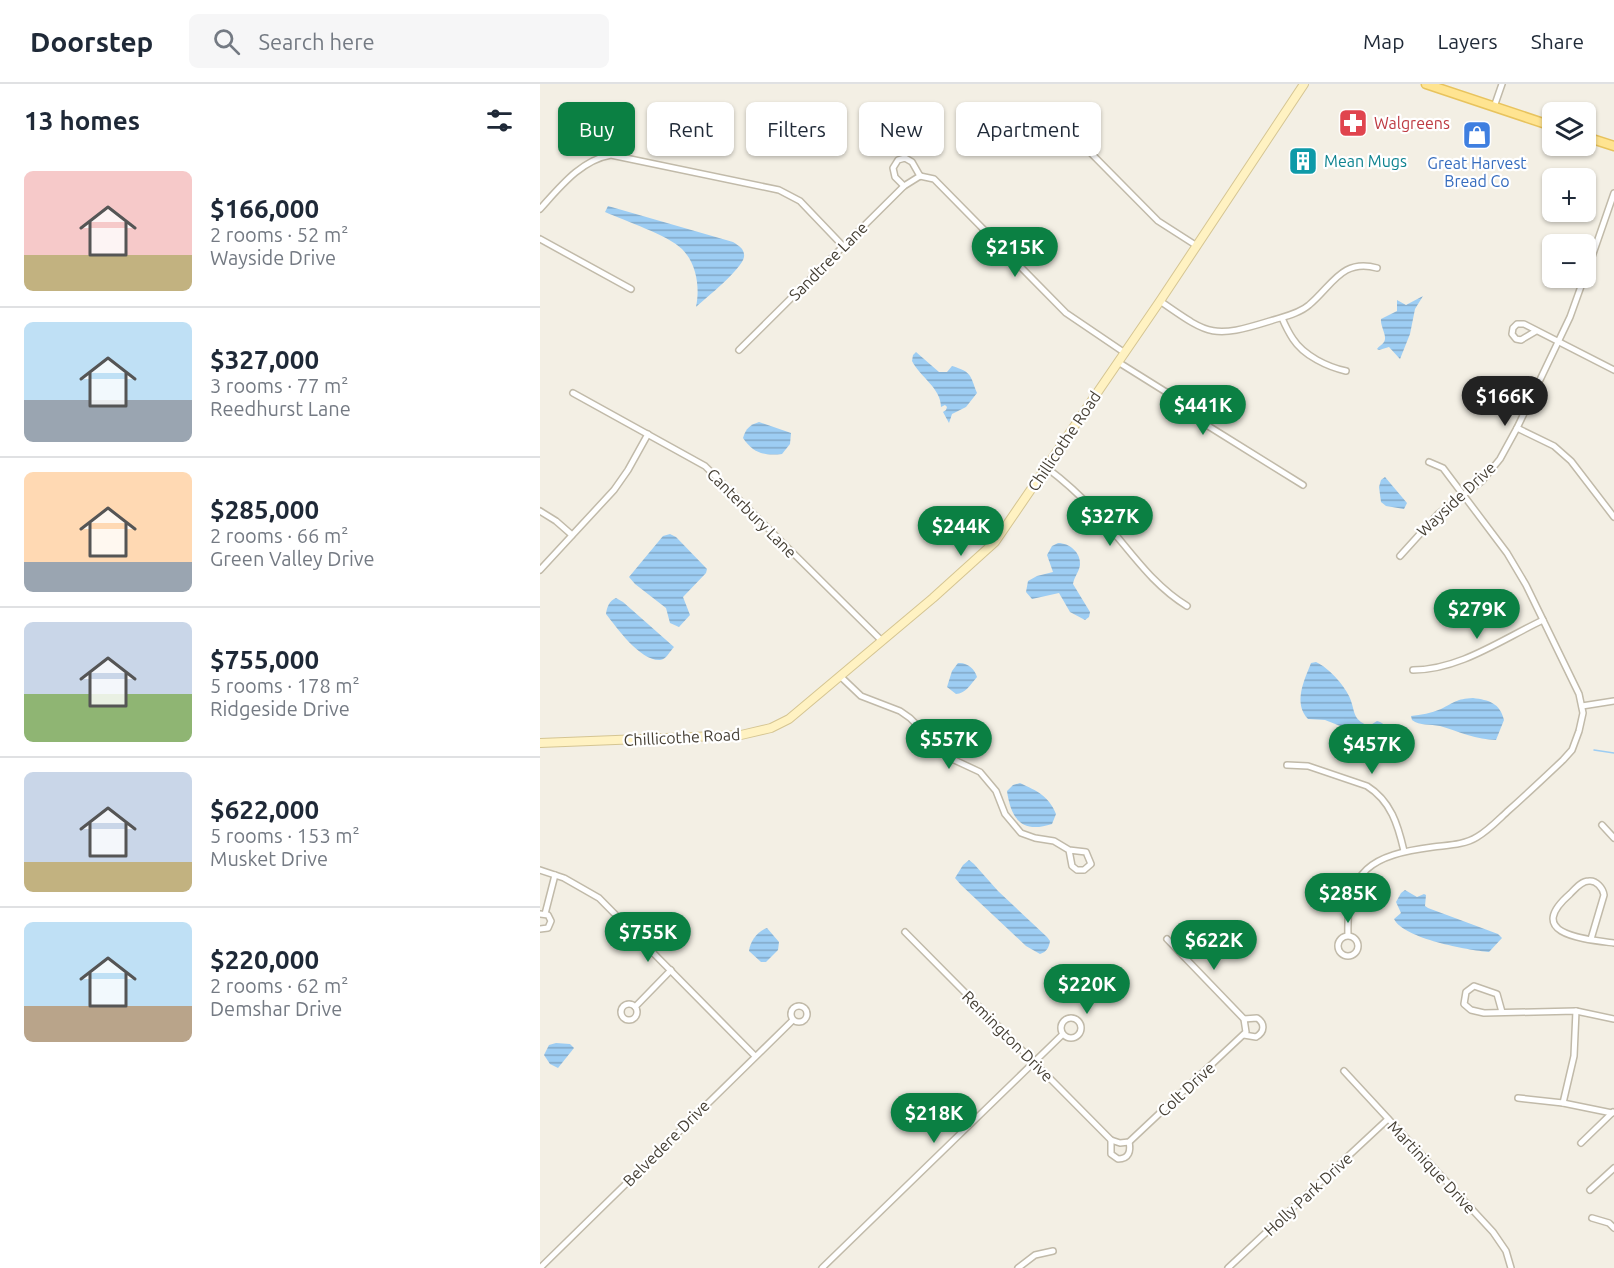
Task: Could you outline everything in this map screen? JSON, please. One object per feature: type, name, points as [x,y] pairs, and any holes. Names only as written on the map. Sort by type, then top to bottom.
[{"type":"main road","points":[[1426,84],[1542,123]]},
{"type":"main road","points":[[1596,140],[1614,146]]},
{"type":"street","name":"Chillicothe Road","points":[[540,743],[741,735],[771,728],[789,719],[882,640],[995,542],[1125,353],[1304,84]]},
{"type":"street","points":[[1494,107],[1502,84]]},
{"type":"street","points":[[540,208],[584,166],[598,158],[611,155],[779,190],[800,201],[843,246]]},
{"type":"street","points":[[1094,156],[1158,221],[1197,246]]},
{"type":"street","points":[[904,186],[895,177],[893,168],[898,160],[904,158],[912,162],[920,176],[934,179],[1066,313],[1125,353]]},
{"type":"street","name":"Sandtree Lane","points":[[739,350],[904,186],[920,176]]},
{"type":"street","name":"Wayside Drive","points":[[1596,245],[1614,193]]},
{"type":"street","points":[[540,239],[631,289]]},
{"type":"street","points":[[1160,301],[1195,326],[1221,333],[1238,331],[1307,308],[1347,269],[1361,265],[1377,268]]},
{"type":"street","name":"Wayside Drive","points":[[1400,556],[1438,514],[1482,481],[1493,468],[1517,428],[1570,317],[1581,288]]},
{"type":"street","points":[[1282,318],[1293,340],[1304,351],[1333,368],[1346,371]]},
{"type":"street","points":[[1536,331],[1614,370]]},
{"type":"street","points":[[1118,362],[1182,402],[1205,424],[1303,484]]},
{"type":"street","name":"Canterbury Lane","points":[[573,393],[705,466],[882,640]]},
{"type":"street","points":[[1517,428],[1554,446],[1571,461],[1614,517]]},
{"type":"street","points":[[540,570],[622,479],[648,434]]},
{"type":"street","points":[[1348,935],[1347,910],[1353,890],[1362,873],[1384,858],[1404,851],[1461,844],[1477,837],[1491,827],[1563,760],[1572,750],[1580,731],[1582,706],[1573,680],[1526,585],[1507,553],[1443,468],[1429,462]]},
{"type":"street","points":[[1047,468],[1102,519],[1137,562],[1169,594],[1187,606]]},
{"type":"street","points":[[540,511],[572,535]]},
{"type":"street","points":[[1413,670],[1429,670],[1453,665],[1542,620]]},
{"type":"street","points":[[840,676],[861,696],[900,711],[910,718],[950,758],[980,772],[996,791],[1005,814],[1021,832],[1035,838],[1054,841],[1069,850],[1086,852],[1090,864],[1084,870],[1077,870],[1072,866],[1069,850]]},
{"type":"street","points":[[1582,706],[1614,701]]},
{"type":"street","points":[[1287,765],[1308,766],[1361,783],[1374,790],[1391,811],[1398,826],[1404,851]]},
{"type":"street","points":[[1602,825],[1614,838]]},
{"type":"street","points":[[1608,831],[1614,825]]},
{"type":"street","points":[[540,870],[580,885],[599,898],[755,1056]]},
{"type":"street","points":[[540,928],[545,929],[551,924],[550,916],[543,914],[555,875]]},
{"type":"street","points":[[1591,939],[1604,895],[1603,890],[1589,880],[1583,882],[1556,907],[1552,912],[1552,919],[1562,932],[1591,939],[1614,943]]},
{"type":"street","name":"Remington Drive","points":[[905,932],[1111,1140]]},
{"type":"street","points":[[1167,939],[1244,1019],[1246,1029],[1244,1035]]},
{"type":"street","points":[[635,1007],[671,970]]},
{"type":"street","points":[[1502,1012],[1497,994],[1474,987],[1466,992],[1464,1004],[1471,1010],[1484,1013],[1576,1011],[1614,1019]]},
{"type":"street","points":[[1563,1103],[1575,1056],[1576,1011]]},
{"type":"street","name":"Colt Drive","points":[[1111,1140],[1111,1154],[1118,1159],[1126,1157],[1130,1153],[1129,1142],[1244,1035],[1256,1037],[1262,1033],[1262,1022],[1257,1018],[1244,1019]]},
{"type":"street","name":"Belvedere Drive","points":[[540,1268],[793,1020]]},
{"type":"street","points":[[822,1268],[1062,1035]]},
{"type":"street","name":"Martinique Drive","points":[[1344,1071],[1493,1232],[1506,1251],[1511,1268]]},
{"type":"street","points":[[1518,1098],[1613,1112]]},
{"type":"street","points":[[1581,1143],[1613,1112]]},
{"type":"street","name":"Holly Park Drive","points":[[1228,1268],[1388,1119]]},
{"type":"street","points":[[1111,1140],[1120,1143],[1129,1142]]},
{"type":"street","points":[[1590,1190],[1614,1168]]},
{"type":"street","points":[[1592,1218],[1609,1223],[1614,1228]]},
{"type":"street","points":[[1018,1268],[1035,1255],[1053,1251]]},
{"type":"water","points":[[608,206],[733,242],[743,250],[744,257],[731,276],[696,307],[698,292],[696,276],[691,262],[682,249],[657,234],[605,212]]},
{"type":"water","points":[[1423,296],[1415,309],[1410,334],[1400,359],[1389,347],[1377,349],[1385,340],[1381,319],[1397,311],[1397,300],[1406,305]]},
{"type":"water","points":[[916,352],[939,372],[947,372],[952,366],[967,372],[971,378],[977,393],[966,407],[952,414],[949,423],[943,412],[947,407],[945,405],[941,407],[938,394],[912,361]]},
{"type":"water","points":[[759,422],[791,433],[790,444],[782,454],[755,450],[743,438],[749,427]]},
{"type":"water","points":[[1385,477],[1407,503],[1404,509],[1386,506],[1381,502],[1379,487],[1381,480]]},
{"type":"water","points":[[670,534],[676,537],[707,569],[706,573],[683,597],[690,615],[679,627],[670,623],[666,608],[629,577],[663,536]]},
{"type":"water","points":[[1058,543],[1070,547],[1079,556],[1080,565],[1073,584],[1090,612],[1089,617],[1085,620],[1070,612],[1059,593],[1032,599],[1026,592],[1028,581],[1053,572],[1047,555],[1052,546]]},
{"type":"water","points":[[616,598],[674,647],[664,659],[652,659],[637,650],[616,627],[606,614],[609,604]]},
{"type":"water","points":[[1316,662],[1331,672],[1343,686],[1359,720],[1369,726],[1377,721],[1381,722],[1387,727],[1391,738],[1389,745],[1325,720],[1308,719],[1301,706],[1301,692],[1311,663]]},
{"type":"water","points":[[958,663],[970,667],[977,677],[965,690],[956,694],[947,687],[952,671]]},
{"type":"water","points":[[1473,698],[1489,701],[1500,710],[1504,720],[1496,740],[1475,737],[1412,720],[1411,716],[1434,712],[1459,700]]},
{"type":"water","points":[[1020,783],[1046,798],[1050,803],[1056,814],[1052,824],[1033,827],[1020,822],[1015,816],[1007,791],[1013,785]]},
{"type":"water","points":[[969,860],[1047,937],[1050,941],[1044,952],[1040,954],[1026,946],[955,878]]},
{"type":"water","points":[[1405,890],[1417,897],[1426,895],[1425,906],[1428,908],[1498,934],[1502,938],[1489,952],[1437,942],[1410,932],[1394,919],[1401,913],[1396,902]]},
{"type":"water","points":[[767,928],[779,942],[778,950],[766,962],[761,962],[749,951],[755,937]]},
{"type":"water","points":[[570,1044],[574,1048],[558,1068],[550,1064],[544,1055],[549,1045]]},
{"type":"waterway","points":[[1594,750],[1614,753]]},
{"type":"place","name":"Walgreens","points":[[1353,123]]},
{"type":"place","name":"Great Harvest Bread Co","points":[[1477,135]]},
{"type":"place","name":"Mean Mugs","points":[[1303,161]]}]
